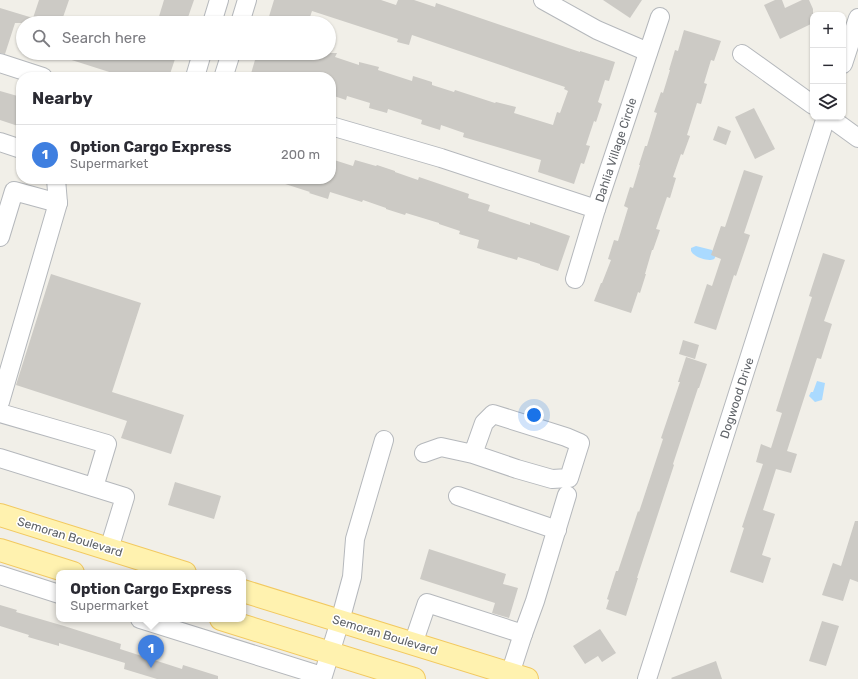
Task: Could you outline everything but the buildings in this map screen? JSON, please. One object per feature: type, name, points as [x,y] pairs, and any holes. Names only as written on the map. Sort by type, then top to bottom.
[{"type":"main road","name":"Semoran Boulevard","points":[[0,515],[176,570]]},
{"type":"main road","points":[[0,550],[63,570]]},
{"type":"main road","name":"Semoran Boulevard","points":[[246,592],[518,676]]},
{"type":"main road","points":[[231,622],[414,679]]},
{"type":"street","points":[[214,16],[219,0]]},
{"type":"street","points":[[242,16],[247,0]]},
{"type":"street","points":[[543,0],[597,30],[648,52]]},
{"type":"street","name":"Dahlia Village Circle","points":[[336,127],[442,158],[596,209],[660,17]]},
{"type":"street","points":[[846,55],[858,18]]},
{"type":"street","points":[[742,54],[810,103]]},
{"type":"street","points":[[196,72],[200,60]]},
{"type":"street","points":[[225,72],[229,60]]},
{"type":"street","points":[[0,63],[28,72]]},
{"type":"street","name":"Dogwood Drive","points":[[647,679],[826,120]]},
{"type":"street","points":[[831,120],[858,138]]},
{"type":"street","points":[[0,142],[16,147]]},
{"type":"street","points":[[0,402],[58,203],[56,184]]},
{"type":"street","points":[[0,237],[7,189],[58,203]]},
{"type":"street","points":[[576,279],[596,209]]},
{"type":"street","points":[[0,413],[107,444],[94,487]]},
{"type":"street","points":[[424,453],[441,447],[473,454],[552,479],[569,478],[580,443],[566,437],[493,414],[484,423],[473,454]]},
{"type":"street","points":[[149,622],[322,678],[352,577],[354,539],[384,440]]},
{"type":"street","points":[[0,458],[125,497],[109,549]]},
{"type":"street","points":[[518,676],[523,634],[535,601],[567,495]]},
{"type":"street","points":[[458,496],[557,530]]},
{"type":"street","points":[[0,575],[56,593]]},
{"type":"street","points":[[414,644],[427,603],[523,634]]},
{"type":"water","points":[[696,246],[712,250],[715,258],[708,260],[698,257],[691,251],[691,248]]},
{"type":"water","points":[[817,381],[825,383],[822,400],[815,402],[809,396],[811,392],[813,392]]},
{"type":"place","name":"Option Cargo Express","points":[[151,668]]}]
